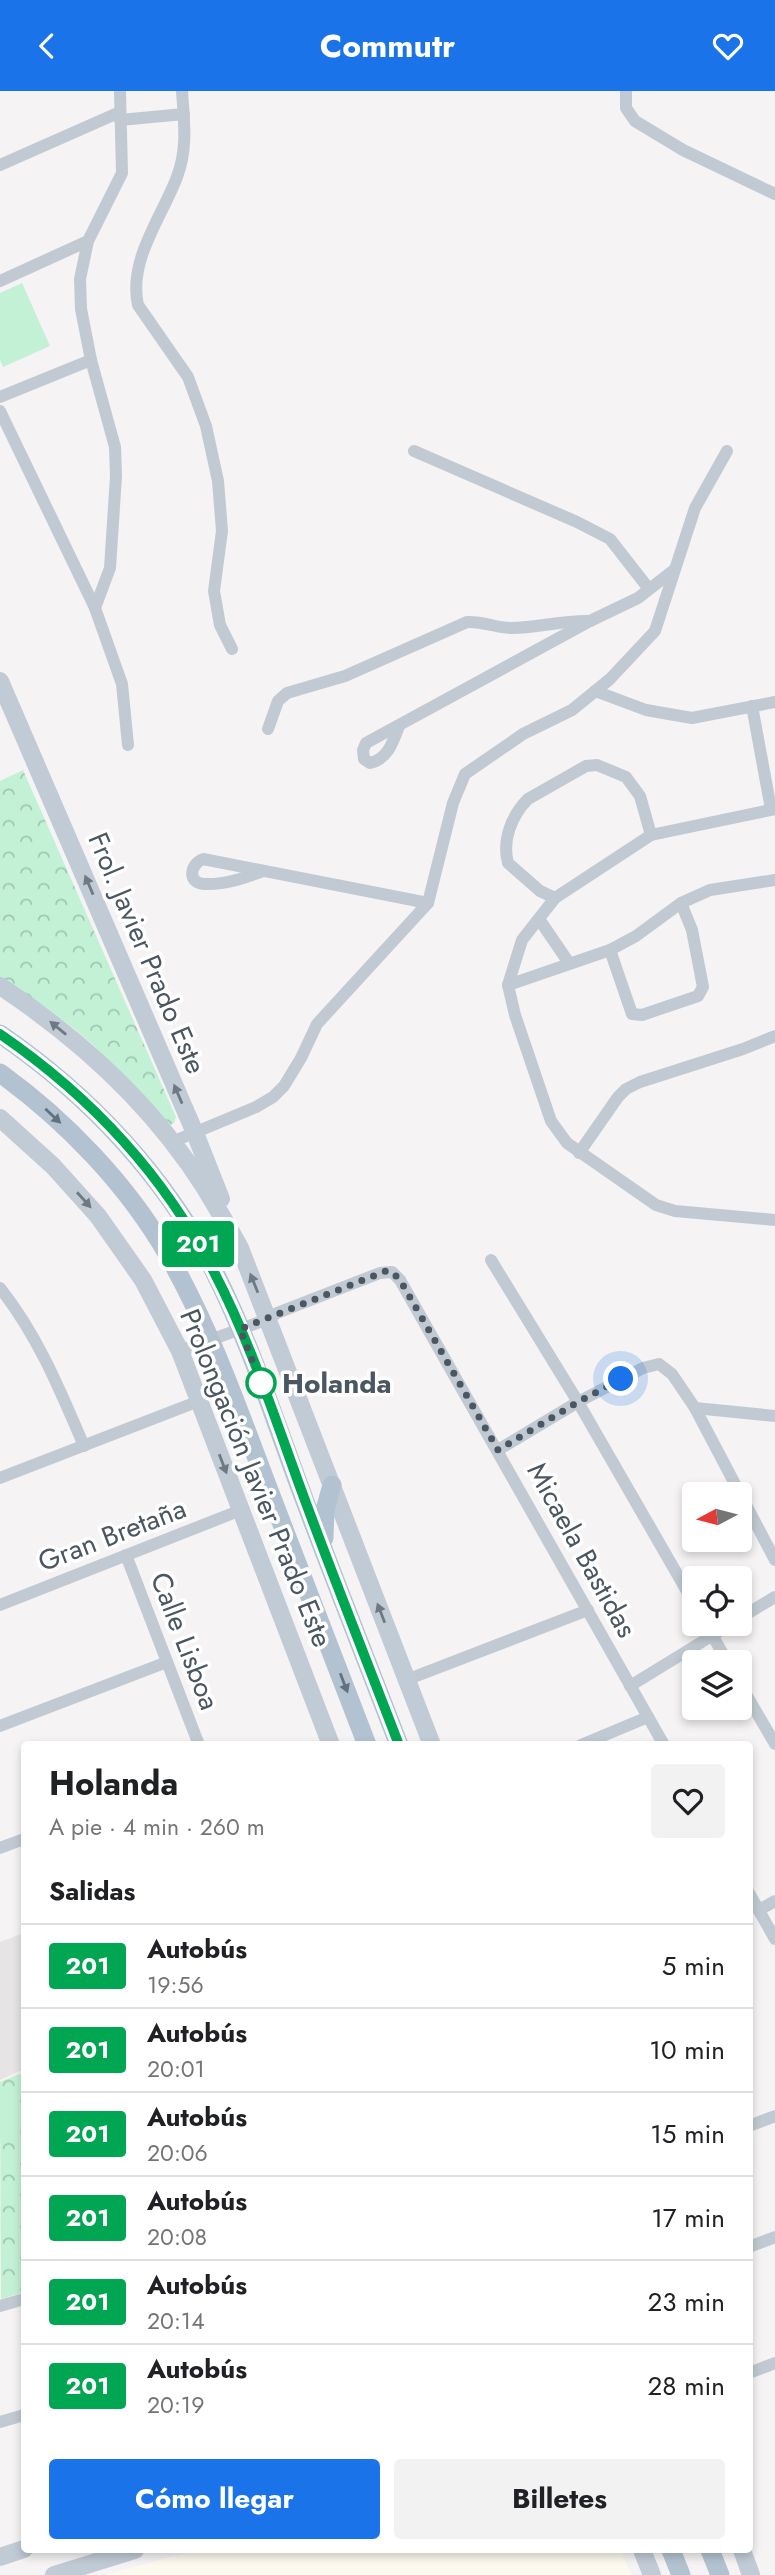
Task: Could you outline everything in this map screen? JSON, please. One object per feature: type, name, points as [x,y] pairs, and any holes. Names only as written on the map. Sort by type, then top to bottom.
[{"type":"main road","name":"Prolongación Javier Prado Este","points":[[0,1034],[38,1061],[78,1095],[150,1173],[202,1249],[240,1329],[397,1741]]},
{"type":"main road","name":"Prolongación Javier Prado Este","points":[[0,1073],[73,1135],[133,1204],[167,1253],[210,1339],[363,1739]]},
{"type":"main road","points":[[323,1550],[324,1517],[332,1485]]},
{"type":"main road","points":[[711,2553],[720,2575]]},
{"type":"street","points":[[95,608],[110,568],[116,476],[115,447],[90,360],[81,309],[80,279],[88,241],[122,173],[120,91]]},
{"type":"street","points":[[182,91],[186,145],[177,177],[153,228],[135,281],[135,293],[138,305],[188,377],[206,426],[218,481],[222,531],[214,591],[220,625],[232,649]]},
{"type":"street","points":[[626,91],[626,108],[635,121],[683,150],[775,194]]},
{"type":"street","points":[[0,165],[120,116],[184,114]]},
{"type":"street","points":[[0,281],[88,241]]},
{"type":"street","points":[[0,397],[90,360]]},
{"type":"street","points":[[0,411],[95,608],[122,684],[128,745]]},
{"type":"street","points":[[414,451],[610,539],[649,589]]},
{"type":"street","points":[[172,1142],[256,1107],[273,1097],[284,1086],[317,1024],[428,903],[453,803],[466,774],[523,734],[572,710],[610,679],[655,631],[695,508],[727,451]]},
{"type":"street","points":[[399,726],[590,621],[638,598],[674,570]]},
{"type":"street","points":[[268,729],[278,701],[287,693],[345,675],[467,622],[482,621],[507,628],[567,620],[590,621]]},
{"type":"street","name":"Frol. Javier Prado Este","points":[[0,681],[195,1133],[240,1248]]},
{"type":"street","points":[[595,691],[646,710],[692,718],[775,702]]},
{"type":"street","points":[[752,706],[773,809],[651,835],[555,898],[522,940],[508,985],[514,1016],[551,1121],[560,1135],[579,1153],[656,1205],[675,1211],[775,1220]]},
{"type":"street","points":[[555,898],[540,891],[508,863],[505,839],[521,805],[528,799],[586,766],[597,765],[626,777],[640,796],[651,835]]},
{"type":"street","points":[[263,871],[244,879],[206,884],[197,883],[192,878],[191,869],[196,862],[203,859],[428,903]]},
{"type":"street","points":[[508,985],[610,950],[636,936],[681,903],[710,890],[775,880]]},
{"type":"street","points":[[610,950],[632,1014],[642,1014],[698,996],[703,988],[701,976],[692,930],[681,903]]},
{"type":"street","points":[[539,919],[569,963]]},
{"type":"street","points":[[0,986],[36,1010],[89,1052],[133,1096],[172,1142],[204,1187],[240,1248],[430,1741]]},
{"type":"street","points":[[579,1153],[626,1089],[775,1036]]},
{"type":"street","name":"Prolongación Javier Prado Este","points":[[0,1118],[53,1165],[98,1216],[143,1280],[180,1351],[329,1741]]},
{"type":"street","points":[[491,1260],[578,1402],[682,1582]]},
{"type":"street","name":"Micaela Bastidas","points":[[268,1319],[277,1313],[386,1271],[392,1272],[400,1280],[662,1741]]},
{"type":"street","points":[[0,1289],[46,1359],[84,1446]]},
{"type":"street","points":[[180,1351],[268,1319]]},
{"type":"street","points":[[498,1450],[578,1402],[643,1368],[659,1364],[671,1374],[695,1408],[775,1560]]},
{"type":"street","points":[[0,1478],[199,1401]]},
{"type":"street","points":[[695,1408],[775,1416]]},
{"type":"street","name":"Gran Bretaña","points":[[0,1605],[241,1510]]},
{"type":"street","name":"Calle Lisboa","points":[[126,1555],[197,1741]]},
{"type":"street","points":[[752,1611],[775,1597]]},
{"type":"street","points":[[406,1680],[588,1610]]},
{"type":"street","points":[[630,1686],[701,1636]]},
{"type":"street","points":[[0,1726],[167,1662]]},
{"type":"street","points":[[752,1705],[775,1744]]},
{"type":"street","points":[[591,1741],[648,1717]]},
{"type":"street","points":[[0,1849],[21,1840]]},
{"type":"street","points":[[753,1900],[775,1939]]},
{"type":"street","points":[[759,1910],[775,1901]]},
{"type":"street","points":[[753,2124],[775,2116]]},
{"type":"street","points":[[753,2245],[775,2237]]},
{"type":"street","points":[[0,2306],[21,2300]]},
{"type":"street","points":[[753,2371],[775,2363]]},
{"type":"street","points":[[0,2422],[21,2416]]},
{"type":"street","points":[[0,2557],[21,2550]]},
{"type":"street","points":[[80,2553],[84,2558],[98,2561]]},
{"type":"street","points":[[54,2575],[125,2553]]},
{"type":"street","points":[[643,2553],[652,2575]]},
{"type":"street","points":[[743,2553],[751,2575]]},
{"type":"shaded area","points":[[21,1934],[21,2070],[0,2080],[0,1942]]},
{"type":"shaded area","points":[[184,2553],[622,2553],[631,2575],[105,2575]]},
{"type":"green space","points":[[22,283],[50,346],[3,367],[0,360],[0,293]]},
{"type":"green space","points":[[23,770],[176,1117],[174,1123],[168,1126],[122,1074],[82,1035],[0,977],[0,781]]},
{"type":"green space","points":[[21,2073],[21,2293],[1,2299],[0,2082]]},
{"type":"green space","points":[[6,2088],[21,2130],[0,2139],[0,2090]]},
{"type":"bus line","name":"201","points":[[0,1034],[57,1076],[116,1133],[166,1194],[202,1249],[240,1329],[397,1741]]},
{"type":"place","name":"Holanda","points":[[261,1383]]},
{"type":"route","points":[[261,1383],[240,1329],[386,1271],[397,1275],[498,1450],[621,1379]]}]
